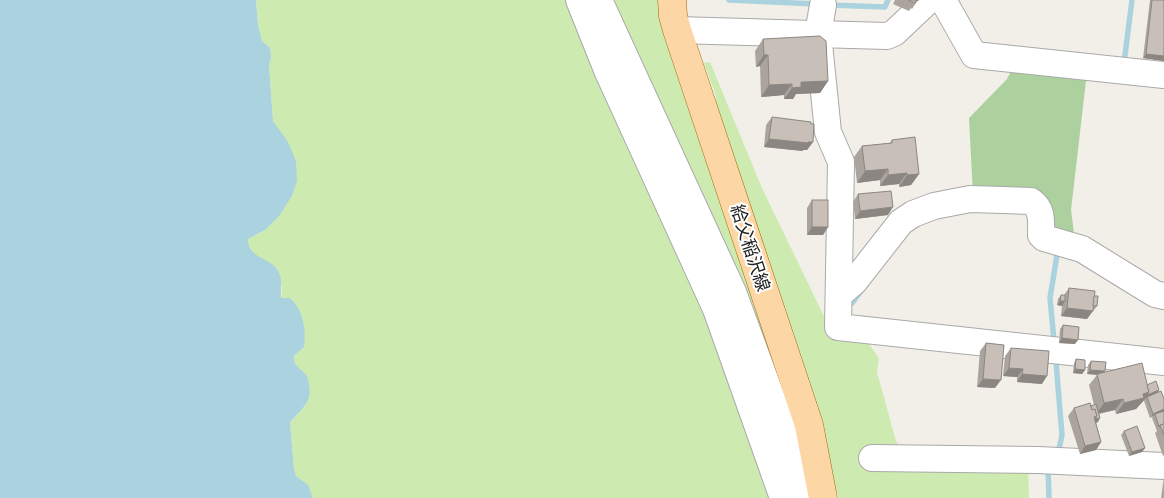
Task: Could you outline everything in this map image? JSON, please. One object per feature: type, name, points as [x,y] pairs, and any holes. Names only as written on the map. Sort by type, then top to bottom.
[{"type":"main road","name":"給父稲沢線","points":[[672,0],[673,16],[677,30],[809,425],[823,498]]},
{"type":"street","points":[[579,0],[607,70],[716,309],[783,498]]},
{"type":"street","points":[[599,0],[733,292],[810,498]]},
{"type":"street","points":[[677,30],[886,36],[894,33],[929,0]]},
{"type":"street","points":[[943,0],[974,55],[1164,75]]},
{"type":"street","points":[[823,6],[818,34],[828,132],[841,162],[838,328],[1164,362]]},
{"type":"street","points":[[839,295],[854,282],[901,222],[912,214],[934,206],[970,199],[1031,202],[1037,205],[1040,212],[1041,235],[1044,238],[1082,249],[1155,294],[1164,296]]},
{"type":"street","points":[[872,458],[1038,460],[1164,466]]},
{"type":"green space","points":[[256,0],[572,0],[731,363],[782,498],[313,498],[307,485],[296,476],[290,422],[306,405],[307,376],[298,367],[294,359],[294,356],[304,347],[281,298],[282,287],[271,264],[256,256],[248,246],[248,239],[265,230],[277,128],[273,121],[269,65],[271,58],[262,41],[258,25]]},
{"type":"green space","points":[[614,0],[670,0],[820,489],[634,54]]},
{"type":"green space","points":[[710,62],[762,188],[833,335],[866,340],[879,358],[877,372],[896,441],[903,453],[1028,465],[1029,498],[839,498],[717,117],[716,96],[704,63]]},
{"type":"green space","points":[[1015,63],[1087,72],[1071,210],[1074,233],[1047,235],[1043,211],[973,195],[969,118],[1007,79]]},
{"type":"water","points":[[0,0],[256,0],[258,25],[262,41],[270,48],[271,58],[269,65],[273,121],[288,142],[296,161],[297,181],[292,196],[279,216],[265,230],[248,239],[252,251],[276,268],[281,279],[281,298],[290,298],[295,303],[303,321],[304,347],[294,356],[294,360],[296,365],[307,376],[310,390],[308,401],[290,422],[296,476],[308,485],[313,498],[0,498]]},
{"type":"building","points":[[1152,0],[1164,0],[1164,56],[1146,54]]},
{"type":"building","points":[[820,36],[826,41],[828,81],[801,82],[801,87],[792,88],[792,84],[769,85],[768,55],[764,55],[763,39]]},
{"type":"building","points":[[772,117],[811,122],[811,124],[814,124],[813,142],[769,139]]},
{"type":"building","points":[[915,137],[919,174],[888,175],[888,169],[865,171],[862,146],[892,143],[892,140]]},
{"type":"building","points":[[891,191],[893,207],[860,211],[858,194]]},
{"type":"building","points":[[812,200],[828,200],[828,227],[812,227]]},
{"type":"building","points":[[1069,288],[1095,291],[1093,311],[1067,308]]},
{"type":"building","points":[[1061,295],[1065,295],[1065,301],[1060,301]]},
{"type":"building","points":[[1094,296],[1098,296],[1097,306],[1093,306]]},
{"type":"building","points":[[1063,325],[1079,327],[1078,340],[1062,338]]},
{"type":"building","points":[[986,343],[1004,345],[1001,380],[983,379]]},
{"type":"building","points":[[1011,348],[1049,351],[1047,376],[1022,374],[1023,369],[1009,368]]},
{"type":"building","points":[[1076,359],[1085,360],[1085,370],[1075,369]]},
{"type":"building","points":[[1091,361],[1106,362],[1105,371],[1090,370]]},
{"type":"building","points":[[1142,363],[1149,392],[1143,394],[1144,398],[1124,403],[1123,399],[1104,403],[1097,374]]},
{"type":"building","points":[[1156,381],[1159,390],[1147,395],[1149,392],[1147,385]]},
{"type":"building","points":[[1161,391],[1164,399],[1164,409],[1153,414],[1147,397]]},
{"type":"building","points":[[1090,403],[1092,410],[1095,409],[1097,416],[1094,417],[1101,442],[1085,446],[1074,408]]},
{"type":"building","points":[[1096,404],[1100,418],[1095,419],[1097,416],[1095,409],[1092,410],[1091,406]]},
{"type":"building","points":[[1164,411],[1164,424],[1159,427],[1155,414]]},
{"type":"building","points":[[1164,424],[1164,435],[1160,425]]},
{"type":"building","points":[[1137,426],[1145,448],[1132,452],[1124,431]]},
{"type":"waterway","points":[[729,0],[816,4]]},
{"type":"waterway","points":[[829,5],[885,7],[888,0]]},
{"type":"waterway","points":[[1124,63],[1132,0]]},
{"type":"waterway","points":[[1054,341],[1050,298],[1058,249]]},
{"type":"waterway","points":[[852,303],[861,291]]},
{"type":"waterway","points":[[1056,362],[1062,435],[1058,454]]},
{"type":"waterway","points":[[1048,468],[1049,498]]}]
